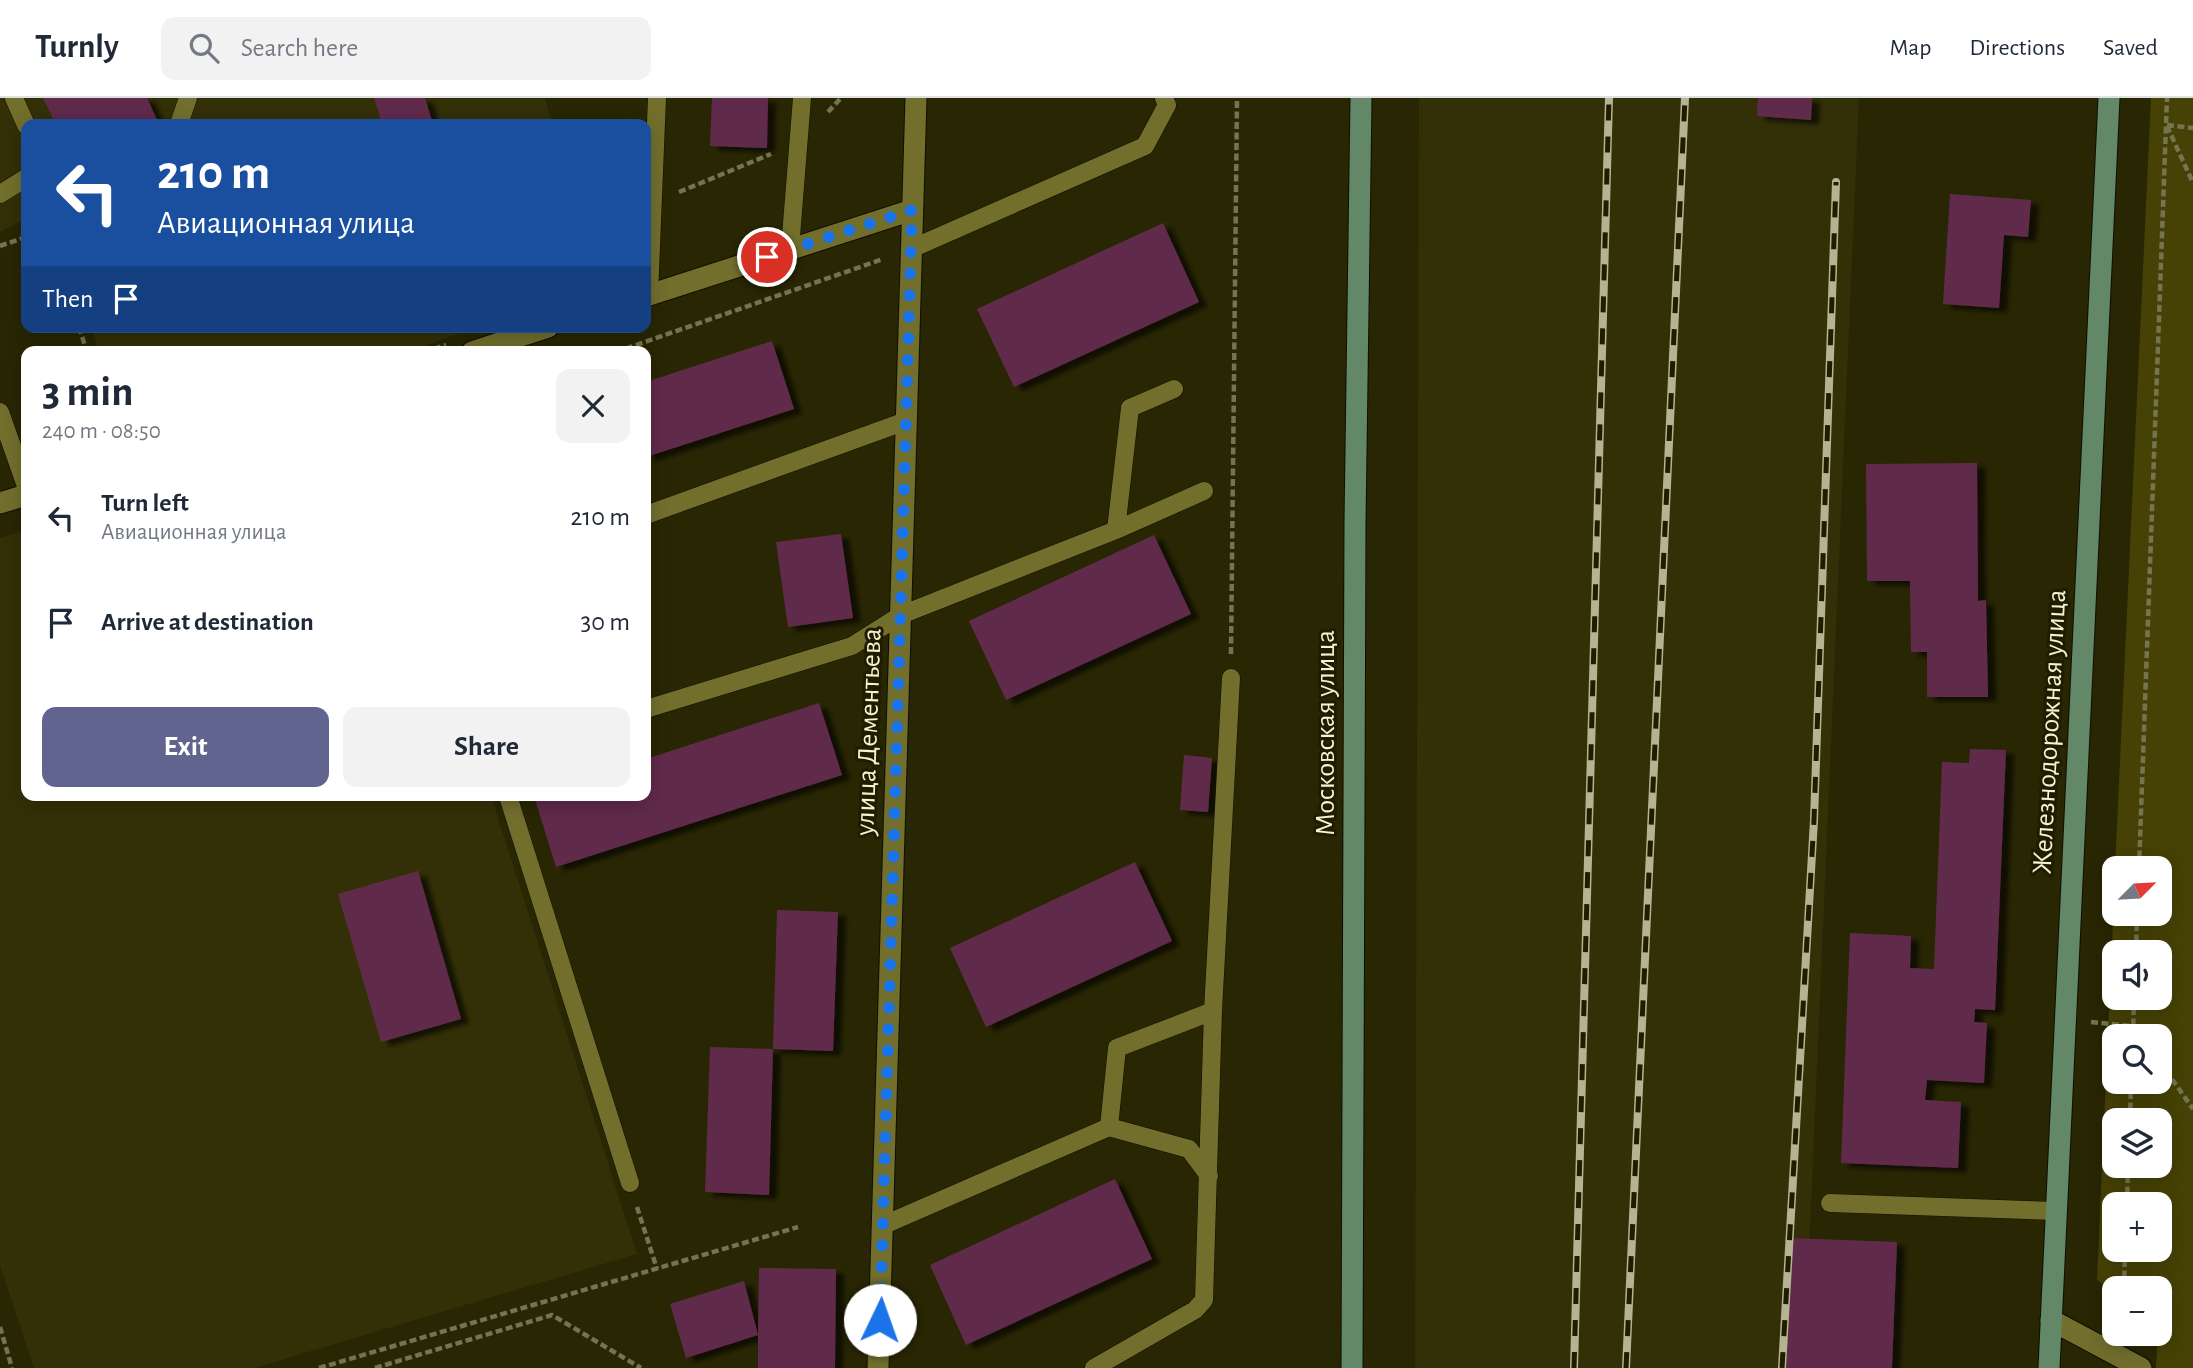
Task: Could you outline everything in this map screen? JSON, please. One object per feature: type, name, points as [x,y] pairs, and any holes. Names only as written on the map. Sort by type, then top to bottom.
[{"type":"main road","name":"Московская улица","points":[[1352,1368],[1355,522],[1361,98]]},
{"type":"main road","name":"Железнодорожная улица","points":[[2049,1368],[2109,98]]},
{"type":"street","name":"улица Дементьева","points":[[878,1368],[916,98]]},
{"type":"street","points":[[651,294],[912,210]]},
{"type":"street","points":[[489,346],[530,333]]},
{"type":"street","points":[[0,503],[21,497]]},
{"type":"street","points":[[2052,1320],[2141,1368]]},
{"type":"lane","points":[[14,98],[23,119]]},
{"type":"lane","points":[[180,119],[188,98]]},
{"type":"lane","points":[[651,240],[657,98]]},
{"type":"lane","points":[[790,249],[802,98]]},
{"type":"lane","points":[[911,249],[1145,146],[1167,105],[1164,98]]},
{"type":"lane","points":[[0,194],[21,181]]},
{"type":"lane","points":[[1115,530],[1130,408],[1174,389]]},
{"type":"lane","points":[[0,412],[21,472]]},
{"type":"lane","points":[[651,513],[906,421]]},
{"type":"lane","points":[[651,707],[852,646],[901,615],[1115,530],[1204,491]]},
{"type":"lane","points":[[1094,1368],[1195,1310],[1203,1300],[1213,1011],[1231,678]]},
{"type":"lane","points":[[510,801],[630,1183]]},
{"type":"lane","points":[[1109,1127],[1117,1048],[1213,1011]]},
{"type":"lane","points":[[884,1224],[1109,1127],[1189,1149],[1209,1176]]},
{"type":"lane","points":[[1830,1203],[2056,1211]]},
{"type":"path","points":[[653,203],[799,143],[841,98]]},
{"type":"path","points":[[1231,678],[1237,98]]},
{"type":"path","points":[[2139,856],[2167,98]]},
{"type":"path","points":[[2166,125],[2193,128]]},
{"type":"path","points":[[2166,125],[2193,183]]},
{"type":"path","points":[[0,246],[21,239]]},
{"type":"path","points":[[632,346],[911,249]]},
{"type":"path","points":[[2088,1021],[2115,1024]]},
{"type":"path","points":[[2172,1079],[2193,1109]]},
{"type":"path","points":[[630,1183],[657,1269]]},
{"type":"path","points":[[319,1368],[798,1227]]},
{"type":"path","points":[[375,1368],[552,1315],[641,1368]]},
{"type":"path","points":[[0,1327],[12,1368]]},
{"type":"shaded area","points":[[0,98],[545,98],[551,119],[21,119],[21,221],[0,232]]},
{"type":"shaded area","points":[[1419,98],[1859,98],[1804,1368],[1415,1368]]},
{"type":"shaded area","points":[[2151,98],[2193,98],[2193,1368],[2156,1368],[2157,1346],[2172,1346],[2172,1276],[2102,1276],[2102,1284],[2097,1280],[2102,1168],[2102,1178],[2172,1178],[2172,1108],[2105,1108],[2105,1094],[2172,1094],[2172,1024],[2108,1024],[2109,1010],[2172,1010],[2172,940],[2112,940],[2113,926],[2172,926],[2172,856],[2116,856]]},
{"type":"shaded area","points":[[94,333],[461,333],[423,346],[97,346]]},
{"type":"shaded area","points":[[21,532],[21,801],[493,801],[637,1254],[254,1368],[34,1368],[0,1265],[0,538]]},
{"type":"building","points":[[43,98],[147,98],[157,119],[54,119]]},
{"type":"building","points":[[374,98],[425,98],[431,119],[380,119]]},
{"type":"building","points":[[712,98],[768,98],[767,148],[710,146]]},
{"type":"building","points":[[1758,98],[1812,98],[1811,120],[1757,116]]},
{"type":"building","points":[[1950,194],[2031,200],[2028,237],[2004,235],[1999,308],[1943,304]]},
{"type":"building","points":[[1163,223],[1199,302],[1014,387],[977,309]]},
{"type":"building","points":[[772,341],[794,409],[651,455],[651,380]]},
{"type":"building","points":[[1977,463],[1978,601],[1986,600],[1988,697],[1927,697],[1927,652],[1911,652],[1910,581],[1867,581],[1866,464]]},
{"type":"building","points":[[841,534],[853,618],[788,627],[776,542]]},
{"type":"building","points":[[1154,535],[1191,614],[1006,700],[969,621]]},
{"type":"building","points":[[819,703],[842,775],[556,867],[536,801],[651,801],[651,757]]},
{"type":"building","points":[[1970,749],[2006,750],[1995,1010],[1975,1009],[1974,1022],[1987,1023],[1984,1083],[1927,1080],[1925,1100],[1961,1102],[1958,1168],[1841,1163],[1850,933],[1911,936],[1910,968],[1934,969],[1942,762],[1969,763]]},
{"type":"building","points":[[1184,755],[1212,758],[1208,812],[1180,810]]},
{"type":"building","points":[[1135,862],[1172,941],[986,1027],[950,948]]},
{"type":"building","points":[[418,871],[461,1019],[381,1042],[338,894]]},
{"type":"building","points":[[777,910],[838,912],[833,1051],[773,1049]]},
{"type":"building","points":[[710,1047],[773,1049],[769,1195],[705,1192]]},
{"type":"building","points":[[1115,1179],[1152,1259],[966,1345],[930,1265]]},
{"type":"building","points":[[1788,1238],[1897,1242],[1892,1368],[1783,1368]]},
{"type":"building","points":[[759,1268],[836,1269],[835,1368],[758,1368]]},
{"type":"building","points":[[744,1281],[758,1335],[686,1358],[670,1304]]},
{"type":"railway","points":[[1574,1368],[1609,98]]},
{"type":"railway","points":[[1626,1368],[1685,98]]},
{"type":"railway","points":[[1782,1368],[1814,820],[1836,182]]},
{"type":"route","points":[[767,257],[912,210],[880,1320]]}]
